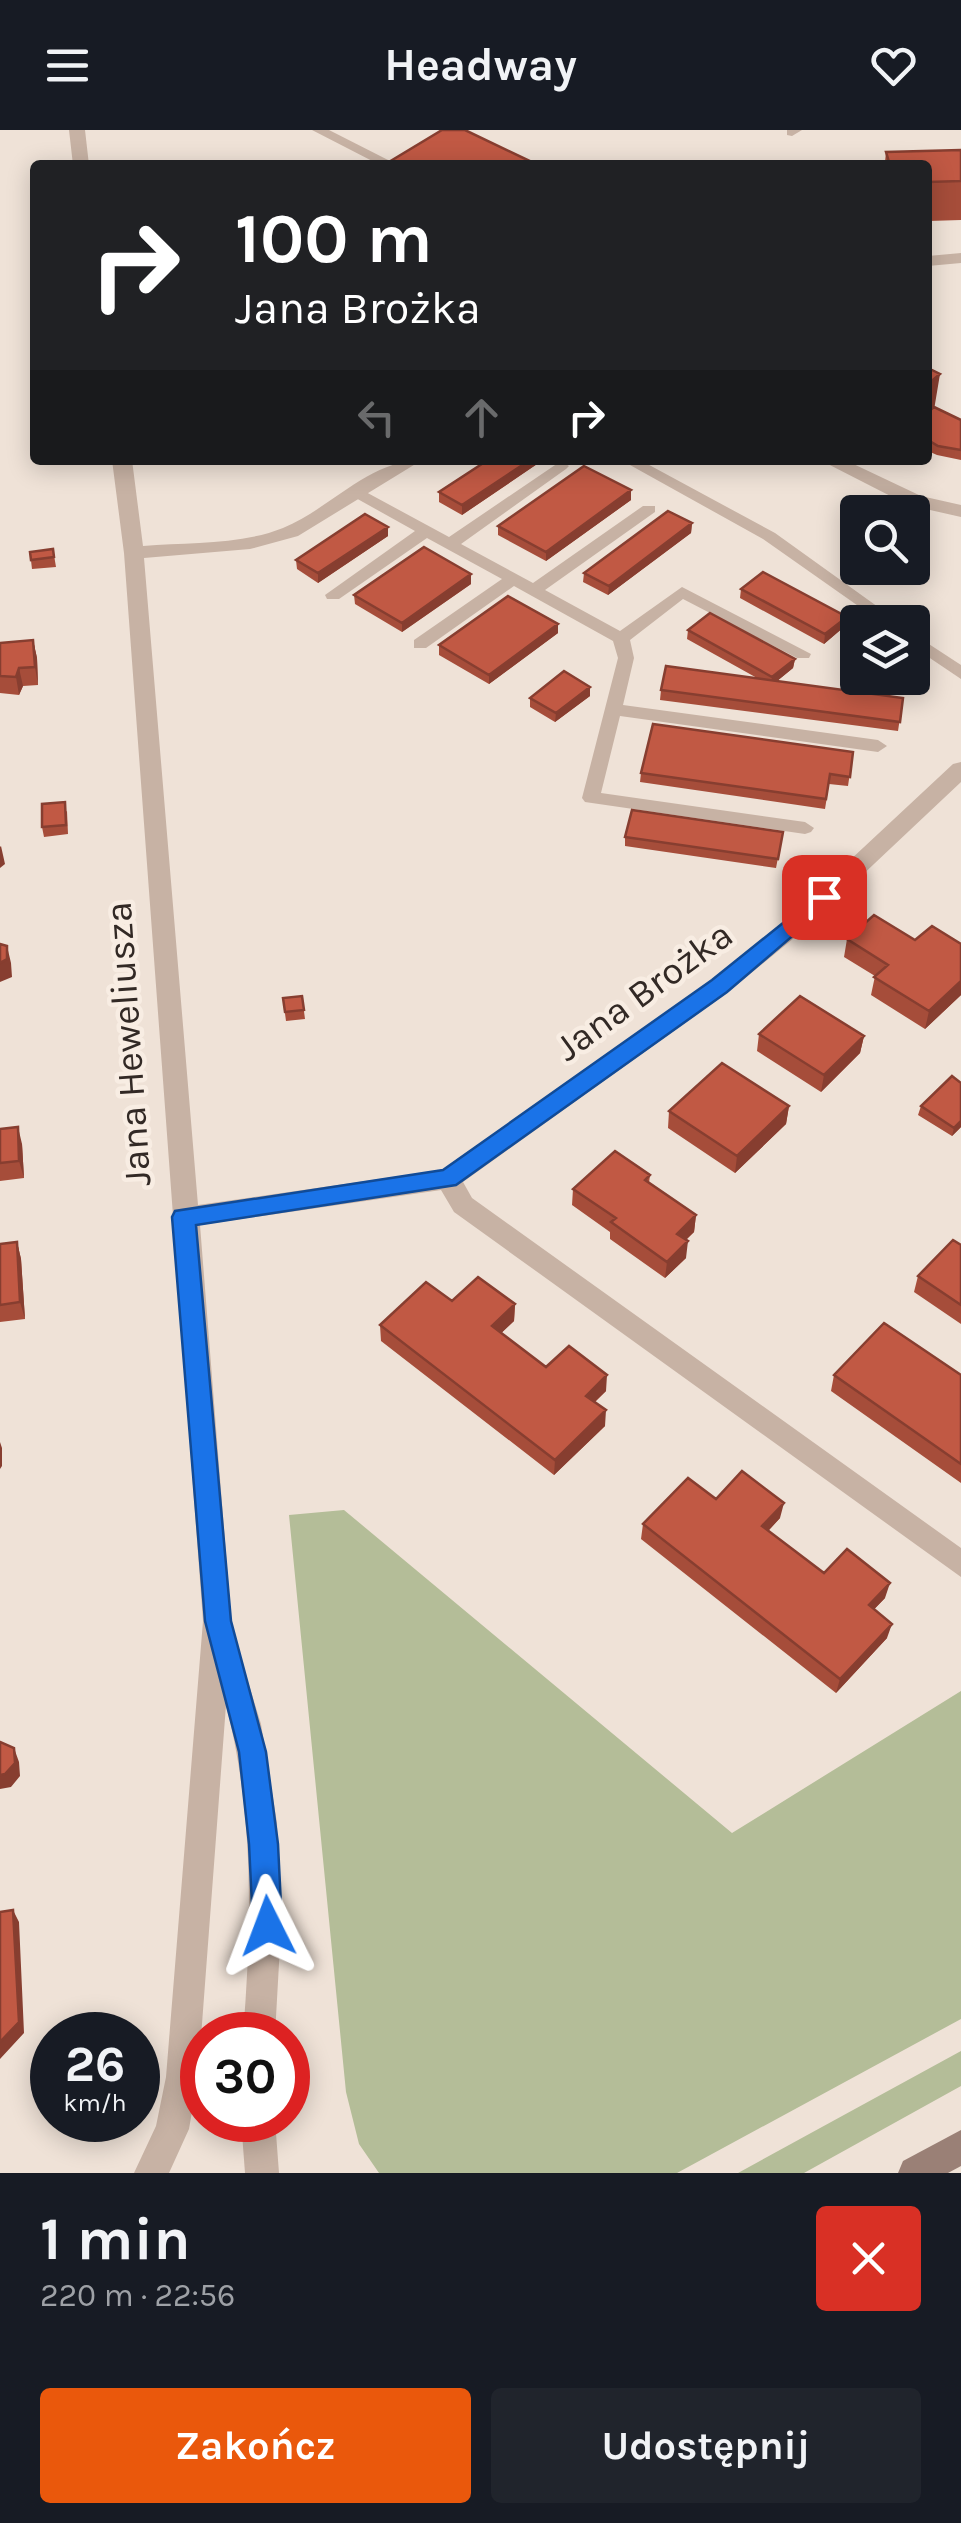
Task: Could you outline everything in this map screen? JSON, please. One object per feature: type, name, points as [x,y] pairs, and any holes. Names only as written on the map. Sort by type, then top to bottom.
[{"type":"main road","points":[[914,2173],[961,2147]]},
{"type":"street","points":[[77,130],[80,160]]},
{"type":"street","points":[[932,260],[961,258]]},
{"type":"street","name":"Jana Heweliusza","points":[[123,465],[134,553],[218,1621],[182,2077],[172,2129],[151,2173]]},
{"type":"street","points":[[134,553],[250,543],[291,532],[404,465]]},
{"type":"street","points":[[840,465],[915,501],[961,510]]},
{"type":"street","name":"Jana Brożka","points":[[184,1217],[448,1178],[720,986],[797,923],[961,769]]},
{"type":"street","points":[[448,1178],[463,1204],[961,1564]]},
{"type":"street","name":"Jana Heweliusza","points":[[218,1621],[252,1752],[264,1844],[268,1926],[261,2012]]},
{"type":"street","points":[[260,2142],[262,2173]]},
{"type":"lane","points":[[319,130],[382,160]]},
{"type":"lane","points":[[639,465],[769,536],[867,605]]},
{"type":"lane","points":[[450,544],[562,466]]},
{"type":"lane","points":[[359,494],[621,638],[626,658],[591,798],[805,828]]},
{"type":"lane","points":[[534,590],[649,509]]},
{"type":"lane","points":[[333,595],[426,531]]},
{"type":"lane","points":[[420,644],[513,578]]},
{"type":"lane","points":[[621,638],[682,592],[803,654]]},
{"type":"lane","points":[[930,650],[961,672]]},
{"type":"lane","points":[[616,710],[878,746]]},
{"type":"green space","points":[[344,1510],[732,1833],[961,1691],[961,2019],[677,2173],[379,2173],[359,2144],[346,2092],[289,1515]]},
{"type":"green space","points":[[961,2051],[961,2086],[804,2173],[738,2173]]},
{"type":"building","points":[[442,130],[465,130],[528,160],[392,160]]},
{"type":"building","points":[[961,150],[961,181],[932,182],[932,160],[888,160],[886,152]]},
{"type":"building","points":[[932,409],[961,420],[961,450],[932,442]]},
{"type":"building","points":[[480,465],[522,465],[462,505],[439,492]]},
{"type":"building","points":[[584,466],[631,490],[546,552],[498,526]]},
{"type":"building","points":[[668,511],[692,523],[609,586],[584,573]]},
{"type":"building","points":[[365,514],[388,527],[318,573],[296,560]]},
{"type":"building","points":[[424,547],[471,574],[402,623],[354,595]]},
{"type":"building","points":[[53,549],[54,557],[31,560],[30,552]]},
{"type":"building","points":[[763,572],[840,613],[840,622],[825,634],[741,589]]},
{"type":"building","points":[[508,596],[558,624],[489,675],[439,645]]},
{"type":"building","points":[[710,613],[795,659],[772,677],[688,630]]},
{"type":"building","points":[[33,640],[35,667],[19,668],[16,677],[0,676],[0,643]]},
{"type":"building","points":[[666,666],[840,689],[840,695],[903,698],[900,722],[661,690]]},
{"type":"building","points":[[564,671],[590,687],[556,713],[530,698]]},
{"type":"building","points":[[653,724],[853,752],[850,777],[830,774],[826,799],[641,773]]},
{"type":"building","points":[[65,802],[66,825],[42,827],[42,804]]},
{"type":"building","points":[[632,810],[783,832],[778,859],[625,837]]},
{"type":"building","points":[[874,915],[915,940],[932,926],[961,944],[961,981],[929,1011],[874,977],[888,965],[847,939]]},
{"type":"building","points":[[0,944],[7,946],[7,959],[0,963]]},
{"type":"building","points":[[302,996],[304,1010],[285,1012],[283,998]]},
{"type":"building","points":[[800,996],[864,1036],[824,1075],[759,1034]]},
{"type":"building","points":[[722,1063],[789,1106],[737,1156],[669,1111]]},
{"type":"building","points":[[952,1076],[961,1083],[961,1121],[954,1128],[921,1106]]},
{"type":"building","points":[[18,1127],[19,1161],[0,1163],[0,1129]]},
{"type":"building","points":[[615,1151],[650,1175],[645,1180],[696,1215],[677,1234],[688,1241],[667,1262],[611,1222],[616,1218],[573,1189]]},
{"type":"building","points":[[953,1240],[961,1245],[961,1305],[918,1276]]},
{"type":"building","points":[[17,1242],[20,1302],[0,1305],[0,1244]]},
{"type":"building","points":[[478,1277],[515,1304],[492,1326],[546,1367],[569,1346],[607,1375],[586,1396],[606,1410],[555,1460],[380,1325],[426,1282],[452,1301]]},
{"type":"building","points":[[884,1323],[961,1375],[961,1464],[834,1375]]},
{"type":"building","points":[[742,1471],[784,1503],[762,1526],[824,1573],[847,1549],[890,1583],[869,1605],[892,1624],[840,1679],[643,1524],[688,1478],[716,1499]]},
{"type":"building","points":[[0,1742],[14,1748],[15,1763],[0,1775]]},
{"type":"building","points":[[13,1910],[19,2022],[0,2042],[0,1912]]},
{"type":"route","points":[[268,1926],[264,1844],[252,1752],[218,1621],[184,1217],[448,1178],[720,986],[824,897]]}]
